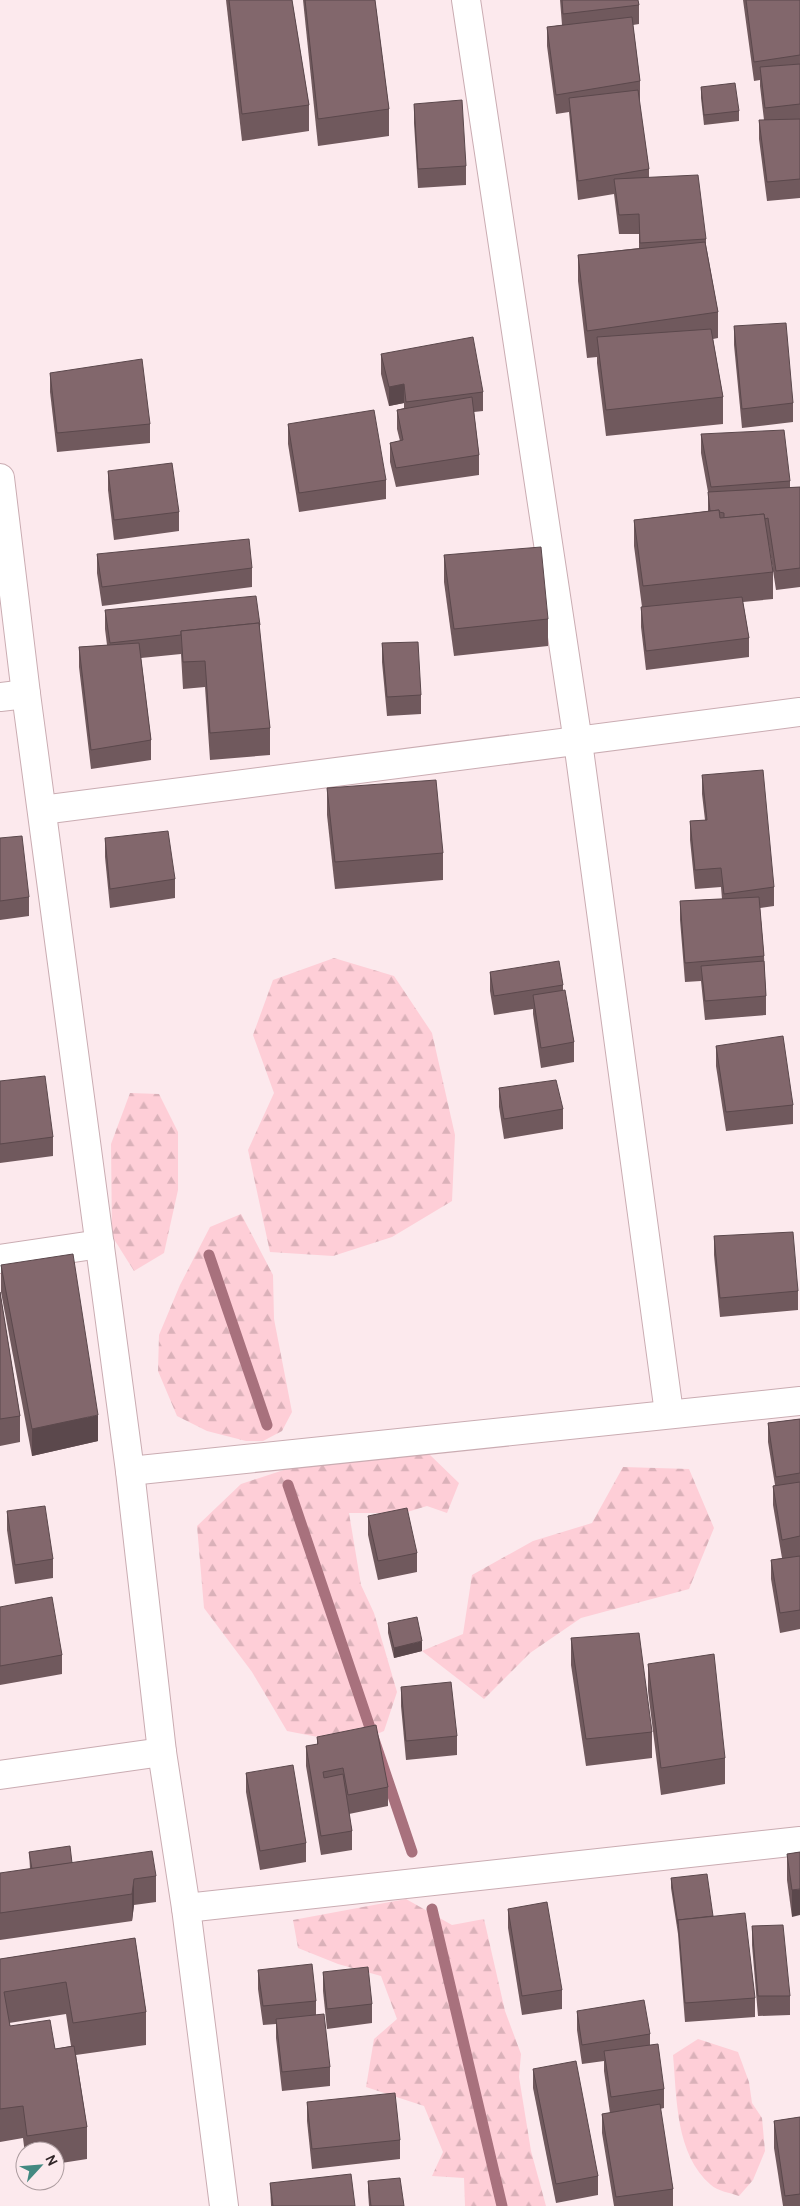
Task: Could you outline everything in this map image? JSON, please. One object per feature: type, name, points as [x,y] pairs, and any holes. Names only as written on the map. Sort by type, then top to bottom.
[{"type":"street","points":[[466,0],[578,742],[669,1413]]},
{"type":"street","points":[[0,478],[13,695],[42,810],[130,1471],[162,1752],[186,1908],[219,2205]]},
{"type":"street","points":[[42,810],[800,712]]},
{"type":"street","points":[[0,1259],[100,1244]]},
{"type":"street","points":[[130,1471],[669,1413],[800,1401]]},
{"type":"street","points":[[0,1775],[162,1752]]},
{"type":"street","points":[[186,1908],[800,1841]]},
{"type":"green space","points":[[334,958],[394,976],[432,1033],[455,1135],[452,1201],[392,1237],[333,1256],[270,1252],[248,1150],[274,1093],[253,1035],[273,980]]},
{"type":"green space","points":[[130,1093],[159,1094],[178,1132],[178,1190],[164,1253],[134,1271],[112,1236],[111,1144]]},
{"type":"green space","points":[[241,1214],[273,1275],[274,1319],[292,1412],[282,1431],[263,1441],[246,1441],[207,1431],[177,1416],[158,1371],[159,1335],[180,1285],[210,1227]]},
{"type":"green space","points":[[429,1454],[459,1483],[447,1513],[427,1506],[404,1513],[349,1513],[361,1585],[374,1613],[397,1692],[384,1731],[354,1744],[287,1731],[252,1672],[204,1608],[197,1526],[241,1484],[293,1467]]},
{"type":"green space","points":[[623,1467],[689,1469],[714,1528],[689,1589],[581,1618],[530,1653],[484,1699],[422,1651],[463,1634],[472,1575],[533,1541],[592,1523]]},
{"type":"green space","points":[[406,1899],[452,1925],[484,1919],[505,2011],[521,2054],[519,2077],[531,2151],[546,2206],[465,2206],[464,2178],[432,2176],[443,2152],[424,2106],[366,2087],[374,2039],[397,2019],[381,1976],[338,1964],[298,1948],[293,1920]]},
{"type":"green space","points":[[698,2039],[738,2052],[749,2082],[752,2103],[762,2118],[765,2151],[753,2180],[739,2196],[711,2185],[690,2158],[684,2142],[677,2107],[673,2055]]},
{"type":"building","points":[[229,0],[292,0],[309,105],[242,114]]},
{"type":"building","points":[[305,0],[375,0],[389,109],[318,119]]},
{"type":"building","points":[[562,0],[638,0],[639,5],[563,14]]},
{"type":"building","points":[[746,0],[800,0],[800,55],[754,62]]},
{"type":"building","points":[[632,17],[640,81],[556,95],[547,27]]},
{"type":"building","points":[[800,64],[800,104],[765,108],[760,67]]},
{"type":"building","points":[[735,83],[739,111],[704,115],[701,87]]},
{"type":"building","points":[[638,90],[649,169],[578,181],[569,98]]},
{"type":"building","points":[[462,100],[466,166],[418,169],[414,104]]},
{"type":"building","points":[[800,119],[800,179],[767,182],[759,120]]},
{"type":"building","points":[[698,175],[706,239],[640,243],[639,214],[619,215],[614,179]]},
{"type":"building","points":[[705,242],[718,312],[587,331],[578,255]]},
{"type":"building","points":[[786,323],[793,403],[742,409],[734,326]]},
{"type":"building","points":[[711,329],[723,397],[606,410],[597,337]]},
{"type":"building","points":[[473,337],[483,392],[406,402],[404,384],[389,387],[381,354]]},
{"type":"building","points":[[142,359],[150,424],[57,433],[50,373]]},
{"type":"building","points":[[472,397],[479,455],[396,468],[390,443],[403,440],[397,410]]},
{"type":"building","points":[[374,410],[386,480],[299,493],[288,424]]},
{"type":"building","points":[[784,430],[790,481],[711,487],[701,434]]},
{"type":"building","points":[[172,463],[179,512],[114,520],[108,471]]},
{"type":"building","points":[[800,487],[800,568],[776,571],[768,518],[765,519],[764,514],[724,518],[724,513],[719,512],[719,510],[710,511],[708,492]]},
{"type":"building","points":[[719,510],[720,518],[764,514],[773,572],[643,586],[634,520]]},
{"type":"building","points":[[249,539],[252,568],[102,587],[97,554]]},
{"type":"building","points":[[541,547],[548,619],[454,629],[444,555]]},
{"type":"building","points":[[256,596],[260,625],[259,623],[181,631],[181,635],[110,643],[105,610]]},
{"type":"building","points":[[742,597],[749,638],[646,651],[641,607]]},
{"type":"building","points":[[259,623],[270,728],[210,733],[205,661],[183,662],[181,631]]},
{"type":"building","points":[[418,642],[421,695],[387,697],[382,643]]},
{"type":"building","points":[[139,643],[151,740],[91,750],[79,647]]},
{"type":"building","points":[[763,770],[774,887],[724,894],[721,868],[695,870],[690,821],[707,820],[702,775]]},
{"type":"building","points":[[436,780],[443,853],[335,862],[327,788]]},
{"type":"building","points":[[168,831],[175,879],[110,889],[105,838]]},
{"type":"building","points":[[22,836],[29,897],[0,901],[0,838]]},
{"type":"building","points":[[759,897],[764,956],[685,963],[680,901]]},
{"type":"building","points":[[559,961],[563,985],[494,996],[490,972]]},
{"type":"building","points":[[764,961],[766,996],[705,1001],[701,966]]},
{"type":"building","points":[[565,990],[574,1042],[541,1048],[533,995]]},
{"type":"building","points":[[783,1036],[793,1105],[726,1112],[716,1046]]},
{"type":"building","points":[[45,1076],[53,1137],[0,1144],[0,1081]]},
{"type":"building","points":[[556,1080],[563,1109],[504,1119],[499,1088]]},
{"type":"building","points":[[793,1232],[798,1291],[720,1298],[714,1236]]},
{"type":"building","points":[[73,1254],[98,1415],[32,1429],[1,1265]]},
{"type":"building","points":[[0,1292],[20,1416],[0,1419]]},
{"type":"building","points":[[800,1419],[800,1473],[776,1477],[768,1423]]},
{"type":"building","points":[[800,1482],[800,1536],[782,1540],[773,1486]]},
{"type":"building","points":[[45,1506],[53,1559],[15,1565],[7,1511]]},
{"type":"building","points":[[407,1508],[417,1553],[378,1561],[368,1516]]},
{"type":"building","points":[[800,1556],[800,1610],[780,1613],[771,1560]]},
{"type":"building","points":[[52,1597],[62,1655],[0,1666],[0,1607]]},
{"type":"building","points":[[417,1617],[422,1641],[394,1648],[388,1623]]},
{"type":"building","points":[[639,1633],[652,1732],[586,1739],[571,1638]]},
{"type":"building","points":[[714,1654],[725,1758],[661,1768],[648,1664]]},
{"type":"building","points":[[451,1682],[457,1736],[406,1741],[401,1687]]},
{"type":"building","points":[[376,1725],[388,1787],[348,1795],[343,1768],[323,1772],[324,1778],[343,1774],[352,1831],[321,1836],[306,1746],[318,1744],[317,1737]]},
{"type":"building","points":[[293,1765],[306,1843],[260,1851],[246,1773]]},
{"type":"building","points":[[70,1846],[72,1863],[32,1869],[29,1852]]},
{"type":"building","points":[[152,1851],[156,1876],[134,1879],[132,1894],[0,1913],[0,1873]]},
{"type":"building","points":[[800,1852],[800,1889],[792,1890],[787,1854]]},
{"type":"building","points":[[707,1874],[713,1916],[678,1920],[678,1924],[671,1878]]},
{"type":"building","points":[[547,1902],[562,1990],[522,1996],[508,1909]]},
{"type":"building","points":[[745,1913],[755,1998],[685,2003],[678,1920]]},
{"type":"building","points":[[783,1925],[790,1996],[758,1996],[752,1926]]},
{"type":"building","points":[[135,1938],[146,2012],[73,2023],[66,1982],[4,1992],[10,2026],[50,2020],[55,2049],[74,2046],[87,2127],[27,2136],[23,2106],[0,2109],[0,1959]]},
{"type":"building","points":[[312,1964],[316,2001],[263,2006],[258,1970]]},
{"type":"building","points":[[368,1967],[372,2004],[327,2009],[323,1972]]},
{"type":"building","points":[[644,2000],[650,2034],[582,2045],[577,2011]]},
{"type":"building","points":[[324,2014],[330,2067],[282,2072],[276,2019]]},
{"type":"building","points":[[658,2044],[664,2089],[611,2097],[604,2051]]},
{"type":"building","points":[[576,2061],[598,2176],[556,2184],[533,2069]]},
{"type":"building","points":[[395,2093],[400,2140],[312,2149],[307,2102]]},
{"type":"building","points":[[660,2104],[673,2189],[616,2197],[602,2114]]},
{"type":"building","points":[[800,2117],[800,2194],[785,2196],[774,2121]]},
{"type":"building","points":[[351,2174],[355,2206],[273,2206],[270,2183]]},
{"type":"building","points":[[400,2178],[404,2206],[371,2206],[368,2181]]},
{"type":"waterway","points":[[209,1255],[267,1425]]},
{"type":"waterway","points":[[288,1485],[412,1852]]},
{"type":"waterway","points":[[432,1909],[502,2206]]}]
